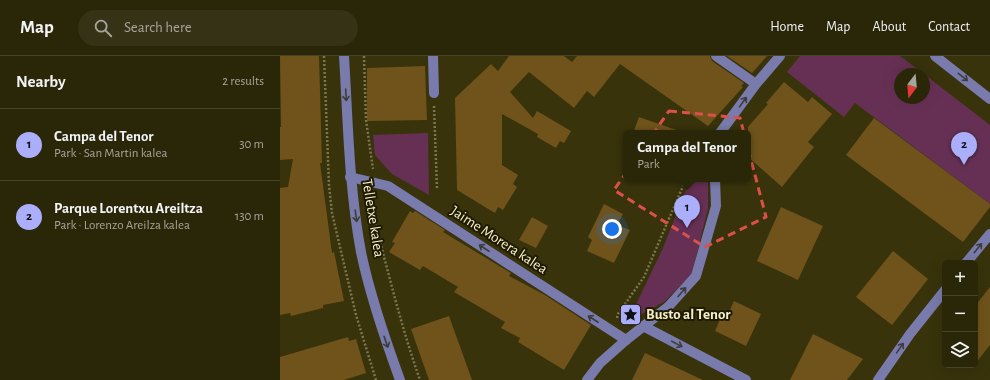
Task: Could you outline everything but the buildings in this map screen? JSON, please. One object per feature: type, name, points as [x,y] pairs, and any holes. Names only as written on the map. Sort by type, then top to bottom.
[{"type":"street","name":"Telletxe kalea","points":[[344,56],[350,177],[361,253],[385,340],[400,380]]},
{"type":"street","points":[[433,56],[434,93]]},
{"type":"street","points":[[716,56],[756,84]]},
{"type":"street","points":[[722,130],[756,84],[780,56]]},
{"type":"street","points":[[935,56],[990,99]]},
{"type":"street","name":"Jaime Morera kalea","points":[[350,177],[388,186],[626,340]]},
{"type":"street","points":[[587,380],[600,363],[626,340],[668,307],[696,276],[716,206],[715,182]]},
{"type":"street","points":[[968,260],[990,234]]},
{"type":"street","points":[[878,380],[910,334],[942,294]]},
{"type":"street","points":[[643,326],[746,380]]},
{"type":"path","points":[[364,56],[366,120],[372,162]]},
{"type":"path","points":[[434,93],[437,189]]},
{"type":"path","points":[[618,314],[644,277],[685,182]]},
{"type":"path","points":[[370,201],[404,331],[420,380]]},
{"type":"highlighted area","points":[[669,111],[740,118],[766,217],[705,247],[614,190]]},
{"type":"shaded area","points":[[800,56],[900,56],[916,68],[894,68],[894,104],[930,104],[930,79],[990,125],[990,204],[855,103],[844,117],[787,72]]},
{"type":"shaded area","points":[[428,133],[429,195],[392,174],[375,155],[373,135]]},
{"type":"shaded area","points":[[689,182],[708,182],[708,208],[692,274],[664,302],[628,321],[663,248]]},
{"type":"place","name":"Parque Lorentxu Areiltza","points":[[964,165]]},
{"type":"place","name":"Campa del Tenor","points":[[687,228]]},
{"type":"place","name":"Busto al Tenor","points":[[631,314]]}]
